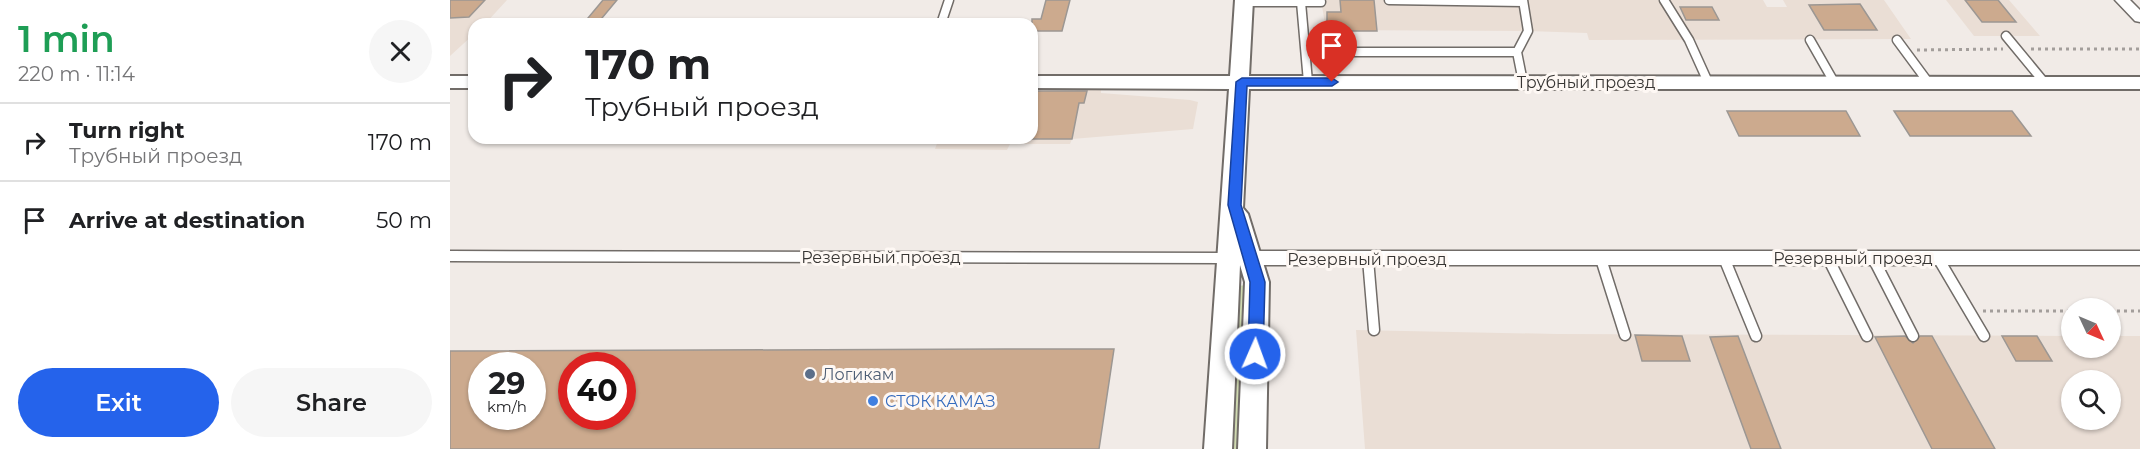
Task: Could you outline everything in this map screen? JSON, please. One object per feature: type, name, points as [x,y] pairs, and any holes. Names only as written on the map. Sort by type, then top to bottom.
[{"type":"street","points":[[2122,0],[2140,18]]},
{"type":"street","points":[[1218,449],[1240,258],[1234,205],[1242,82],[1244,1]]},
{"type":"street","points":[[450,82],[468,82]]},
{"type":"street","name":"Трубный проезд","points":[[1038,82],[2140,82]]},
{"type":"street","points":[[1240,258],[1257,282],[1252,449]]},
{"type":"street","name":"Резервный проезд","points":[[1240,258],[2140,258]]},
{"type":"lane","points":[[943,18],[949,0]]},
{"type":"lane","points":[[1389,0],[1523,1],[1528,31],[1517,52],[1523,82]]},
{"type":"lane","points":[[1664,0],[1689,40],[1708,82]]},
{"type":"lane","points":[[1244,1],[1321,2]]},
{"type":"lane","points":[[1301,2],[1308,82]]},
{"type":"lane","points":[[2006,36],[2044,82]]},
{"type":"lane","points":[[1810,40],[1834,82]]},
{"type":"lane","points":[[1897,40],[1928,82]]},
{"type":"lane","points":[[1330,52],[1517,52]]},
{"type":"lane","name":"Резервный проезд","points":[[450,256],[1240,258]]},
{"type":"lane","points":[[1724,258],[1756,336]]},
{"type":"lane","points":[[1828,258],[1867,336]]},
{"type":"lane","points":[[1873,258],[1913,336]]},
{"type":"lane","points":[[1938,258],[1984,336]]},
{"type":"lane","points":[[1368,259],[1374,330]]},
{"type":"lane","points":[[1601,259],[1625,335]]},
{"type":"path","points":[[1970,311],[2061,311]]},
{"type":"path","points":[[2121,311],[2140,311]]},
{"type":"shaded area","points":[[450,0],[507,0],[490,18],[468,18],[468,40],[450,56]]},
{"type":"shaded area","points":[[1321,0],[1763,0],[1767,7],[1787,7],[1783,0],[1884,0],[1911,39],[1589,40],[1587,33],[1326,30]]},
{"type":"shaded area","points":[[1946,0],[2009,0],[2040,36],[1974,36]]},
{"type":"shaded area","points":[[1038,89],[1101,90],[1101,93],[1198,102],[1193,129],[1072,139],[1070,144],[1038,144]]},
{"type":"shaded area","points":[[937,144],[1010,144],[1007,150],[935,149]]},
{"type":"shaded area","points":[[1356,330],[1557,334],[2061,336],[2061,358],[2121,358],[2121,336],[2140,336],[2140,449],[1365,449]]},
{"type":"green space","points":[[1248,285],[1242,449],[1229,449],[1237,286]]},
{"type":"building","points":[[450,0],[485,0],[469,17],[450,18]]},
{"type":"building","points":[[603,0],[617,0],[602,18],[588,18]]},
{"type":"building","points":[[1046,0],[1070,0],[1062,31],[1038,31],[1038,19],[1041,19]]},
{"type":"building","points":[[1340,0],[1374,0],[1377,31],[1327,31],[1327,12],[1341,12]]},
{"type":"building","points":[[1965,0],[1998,0],[2016,22],[1982,22]]},
{"type":"building","points":[[1860,4],[1877,30],[1824,30],[1809,5]]},
{"type":"building","points":[[1680,7],[1712,7],[1719,20],[1686,20]]},
{"type":"building","points":[[1038,91],[1087,91],[1084,103],[1079,103],[1072,139],[1038,139]]},
{"type":"building","points":[[1727,111],[1846,111],[1860,136],[1739,136]]},
{"type":"building","points":[[1894,111],[2012,111],[2031,136],[1910,136]]},
{"type":"building","points":[[1635,335],[1682,336],[1690,361],[1642,361]]},
{"type":"building","points":[[1738,336],[1781,449],[1751,449],[1710,337]]},
{"type":"building","points":[[1905,336],[1913,343],[1920,336],[1932,336],[1995,449],[1932,449],[1875,337]]},
{"type":"building","points":[[2002,336],[2037,336],[2052,361],[2016,361]]},
{"type":"building","points":[[1114,349],[1099,449],[450,449],[450,351]]},
{"type":"place","name":"Логикам","points":[[810,374]]},
{"type":"place","name":"СТФК КАМАЗ","points":[[873,401]]},
{"type":"route","points":[[1255,354],[1257,282],[1234,205],[1242,82],[1332,82]]}]
